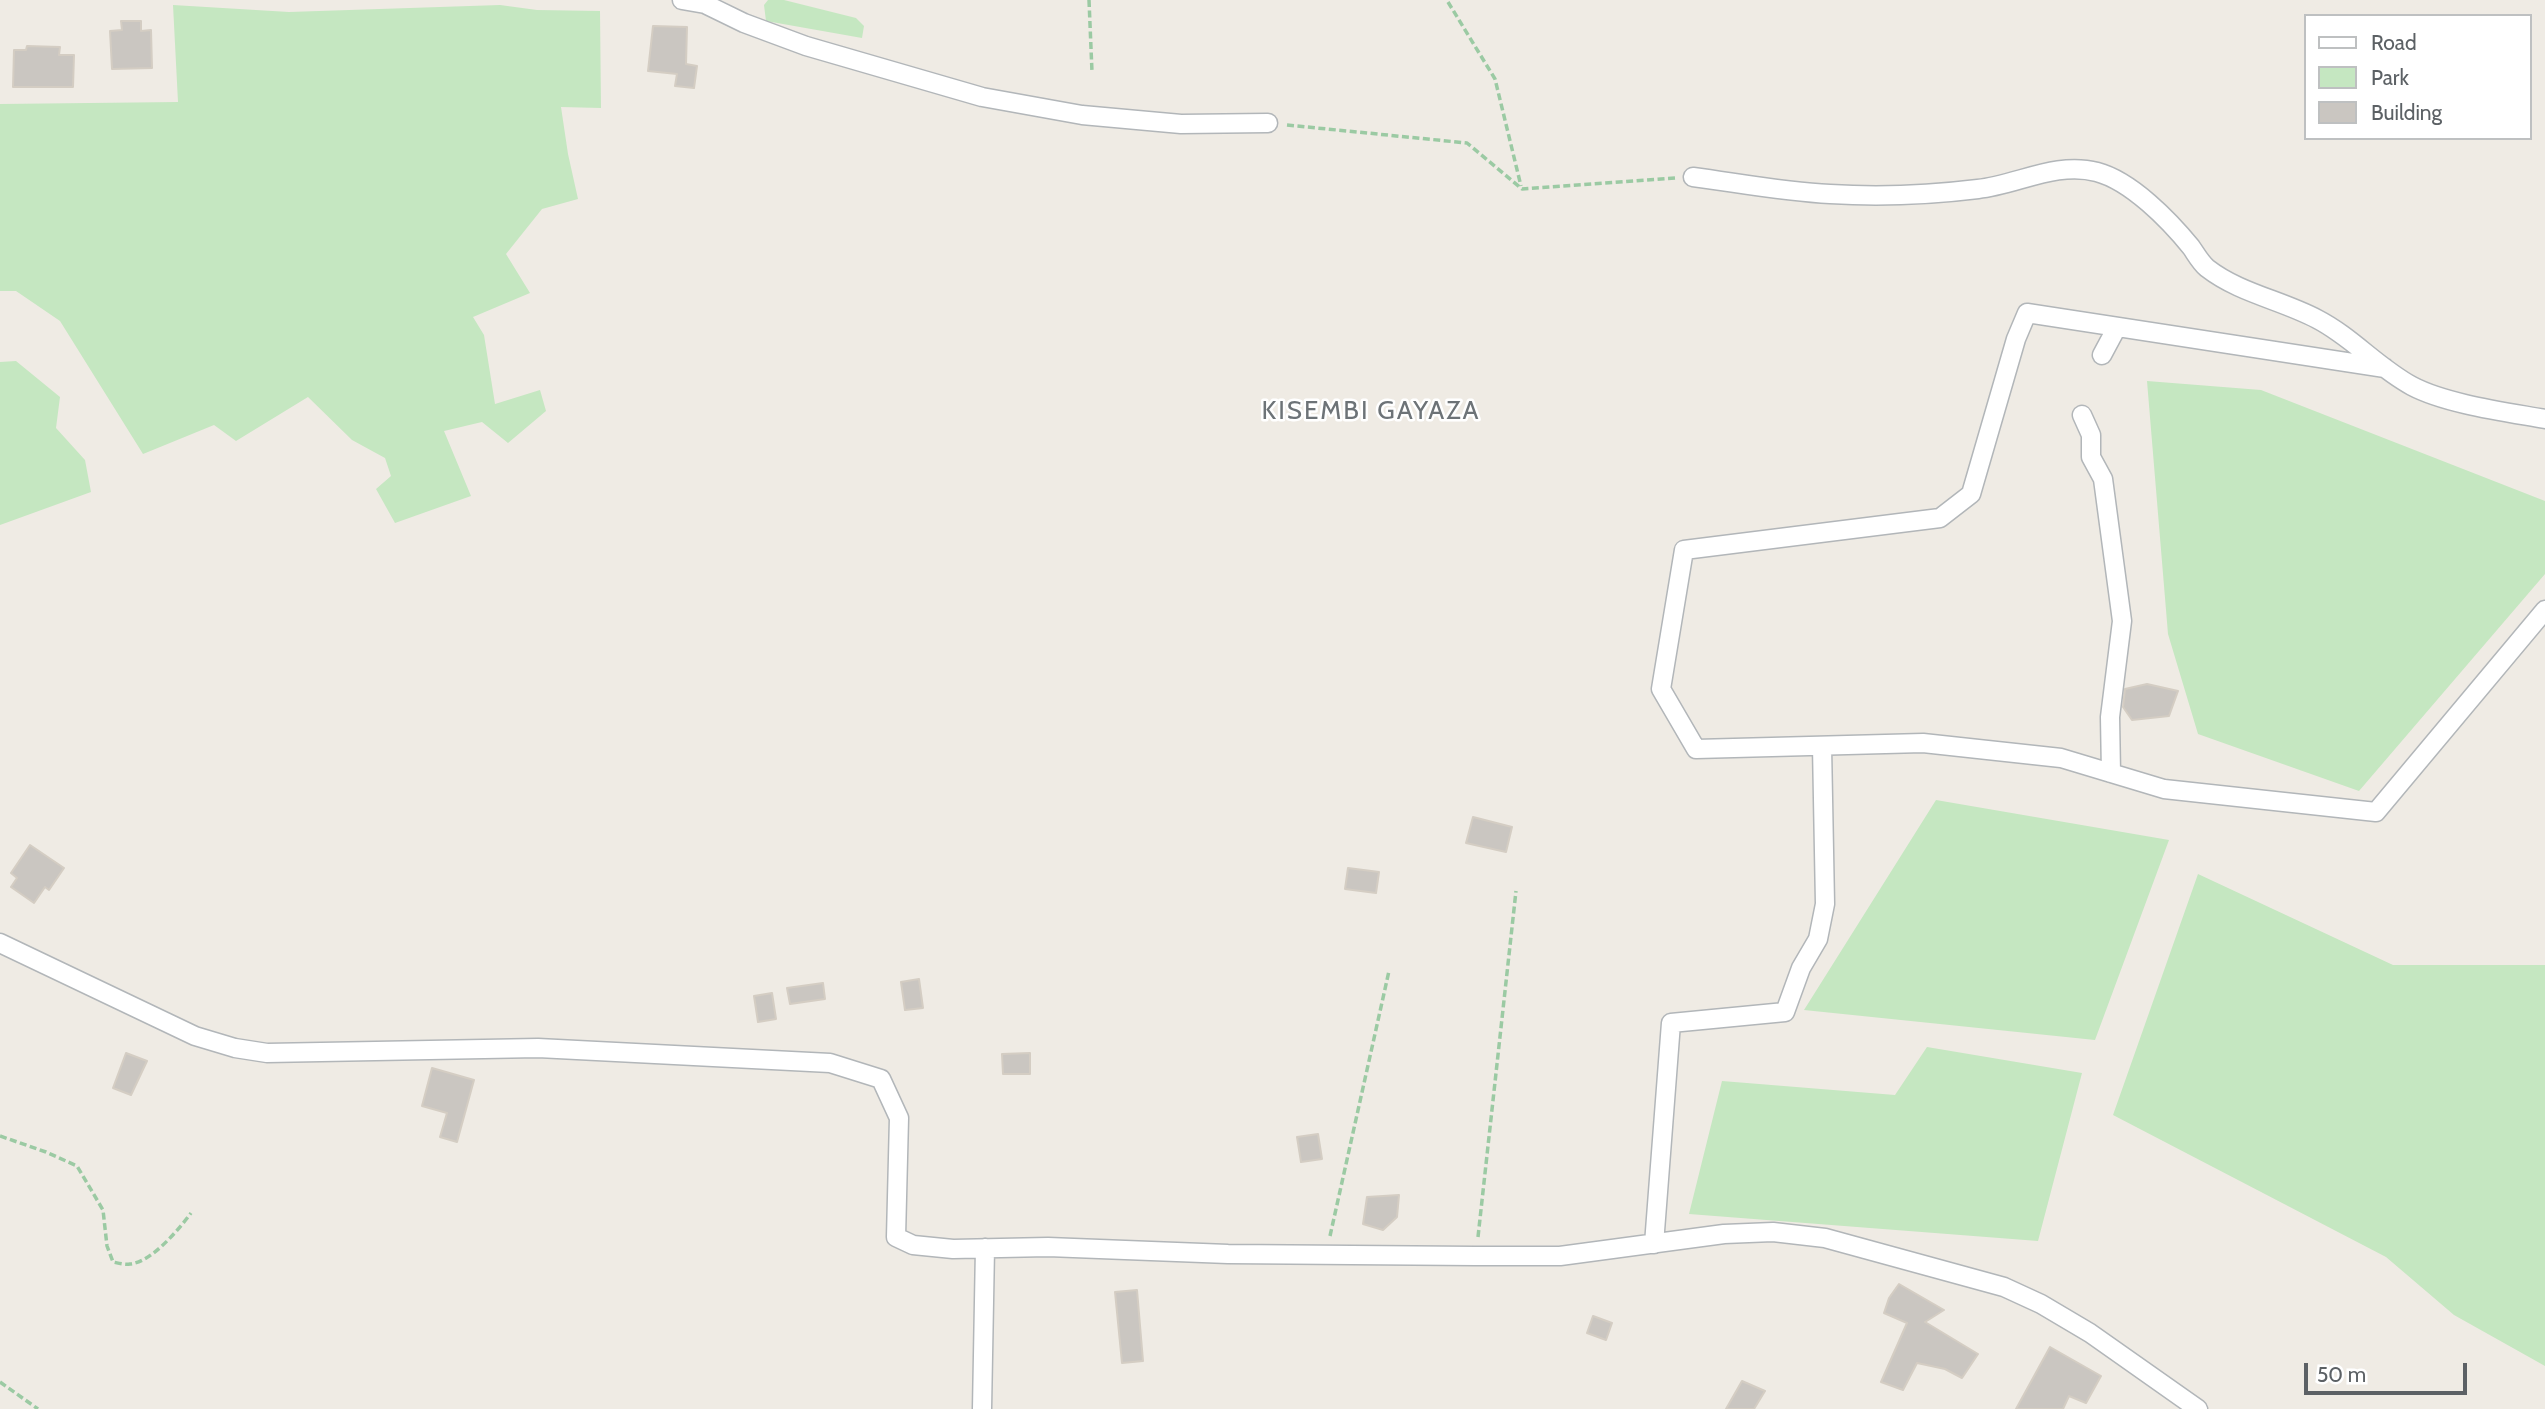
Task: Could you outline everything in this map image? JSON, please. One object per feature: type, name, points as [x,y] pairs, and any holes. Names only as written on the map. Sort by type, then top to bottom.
[{"type":"street","points":[[682,0],[705,4],[744,23],[806,46],[982,97],[1082,115],[1169,123],[1268,123]]},
{"type":"street","points":[[1693,177],[1829,194],[1896,194],[1980,189],[2048,172],[2098,172],[2131,190],[2160,214],[2204,265],[2223,279],[2316,318],[2349,338],[2385,368],[2413,386],[2492,410],[2545,419]]},
{"type":"street","points":[[2385,368],[2027,313],[2016,339],[1971,494],[1940,518],[1684,550],[1661,689],[1696,749],[1923,743],[2061,758],[2164,789],[2376,812],[2545,610]]},
{"type":"street","points":[[2102,355],[2117,327]]},
{"type":"street","points":[[2081,415],[2091,435],[2091,457],[2103,479],[2122,621],[2110,717],[2111,773]]},
{"type":"street","points":[[1654,1244],[1671,1023],[1784,1012],[1801,968],[1818,939],[1825,904],[1822,746]]},
{"type":"street","points":[[0,943],[195,1036],[235,1048],[267,1053],[538,1048],[830,1063],[881,1079],[899,1118],[896,1237],[913,1245],[1228,1254],[1560,1256],[1724,1234],[1786,1233],[1825,1238],[2004,1287],[2090,1333],[2198,1409]]},
{"type":"street","points":[[982,1409],[985,1248]]},
{"type":"path","points":[[1089,0],[1092,72]]},
{"type":"path","points":[[1448,2],[1495,79],[1522,189]]},
{"type":"path","points":[[1268,123],[1467,143],[1522,189],[1693,177]]},
{"type":"path","points":[[1475,1256],[1516,891]]},
{"type":"path","points":[[1325,1255],[1389,971]]},
{"type":"path","points":[[0,1136],[77,1166],[103,1210],[107,1246],[113,1262],[131,1265],[156,1251],[174,1237],[191,1213]]},
{"type":"path","points":[[0,1382],[38,1409]]},
{"type":"green space","points":[[768,0],[784,0],[856,18],[864,26],[862,38],[766,21],[764,5]]},
{"type":"green space","points":[[173,5],[289,12],[500,5],[537,10],[600,11],[601,108],[561,107],[578,199],[542,209],[506,254],[530,293],[473,317],[484,335],[495,404],[540,390],[546,411],[508,443],[482,422],[444,431],[471,496],[395,523],[376,489],[391,476],[385,458],[352,440],[308,397],[236,441],[214,425],[143,454],[60,321],[16,291],[0,291],[0,104],[178,102]]},
{"type":"green space","points":[[16,361],[60,397],[56,428],[85,460],[91,492],[0,525],[0,362]]},
{"type":"green space","points":[[2147,381],[2261,390],[2545,501],[2545,574],[2359,791],[2198,734],[2168,634]]},
{"type":"green space","points":[[1936,800],[2169,840],[2095,1040],[1804,1010]]},
{"type":"green space","points":[[2198,874],[2393,965],[2545,965],[2545,1366],[2454,1315],[2386,1257],[2113,1115]]},
{"type":"green space","points":[[1927,1047],[2082,1073],[2038,1241],[1689,1214],[1722,1081],[1895,1095]]},
{"type":"building","points":[[121,21],[141,21],[141,31],[151,30],[152,68],[112,69],[110,31],[122,30]]},
{"type":"building","points":[[653,26],[687,27],[686,64],[697,66],[694,88],[675,86],[677,74],[648,71]]},
{"type":"building","points":[[27,46],[60,47],[59,55],[74,55],[73,87],[13,87],[14,50],[26,50]]},
{"type":"building","points":[[2147,684],[2178,691],[2169,716],[2132,720],[2123,707],[2125,689]]},
{"type":"building","points":[[1473,817],[1512,827],[1506,852],[1466,843]]},
{"type":"building","points":[[30,845],[64,868],[49,890],[45,887],[34,903],[11,887],[17,878],[11,873]]},
{"type":"building","points":[[1348,868],[1379,872],[1376,893],[1345,889]]},
{"type":"building","points":[[919,979],[923,1008],[905,1010],[901,982]]},
{"type":"building","points":[[823,983],[825,999],[790,1004],[787,988]]},
{"type":"building","points":[[772,993],[776,1019],[758,1022],[754,996]]},
{"type":"building","points":[[126,1053],[147,1061],[131,1095],[113,1088]]},
{"type":"building","points":[[1030,1053],[1030,1074],[1003,1074],[1002,1054]]},
{"type":"building","points":[[432,1068],[474,1080],[457,1142],[440,1137],[447,1113],[422,1106]]},
{"type":"building","points":[[1318,1134],[1322,1159],[1301,1162],[1297,1137]]},
{"type":"building","points":[[1399,1195],[1397,1217],[1383,1230],[1363,1224],[1367,1197]]},
{"type":"building","points":[[1899,1284],[1944,1310],[1925,1322],[1978,1354],[1962,1378],[1945,1369],[1917,1363],[1903,1390],[1881,1382],[1907,1323],[1884,1313],[1889,1298]]},
{"type":"building","points":[[1137,1290],[1143,1361],[1122,1363],[1115,1292]]},
{"type":"building","points":[[1593,1316],[1612,1323],[1606,1340],[1587,1333]]},
{"type":"building","points":[[2050,1347],[2101,1376],[2086,1403],[2069,1396],[2063,1409],[2016,1409]]},
{"type":"building","points":[[1742,1381],[1765,1391],[1754,1409],[1726,1409]]},
{"type":"district","name":"KISEMBI GAYAZA","points":[[1371,411]]}]
